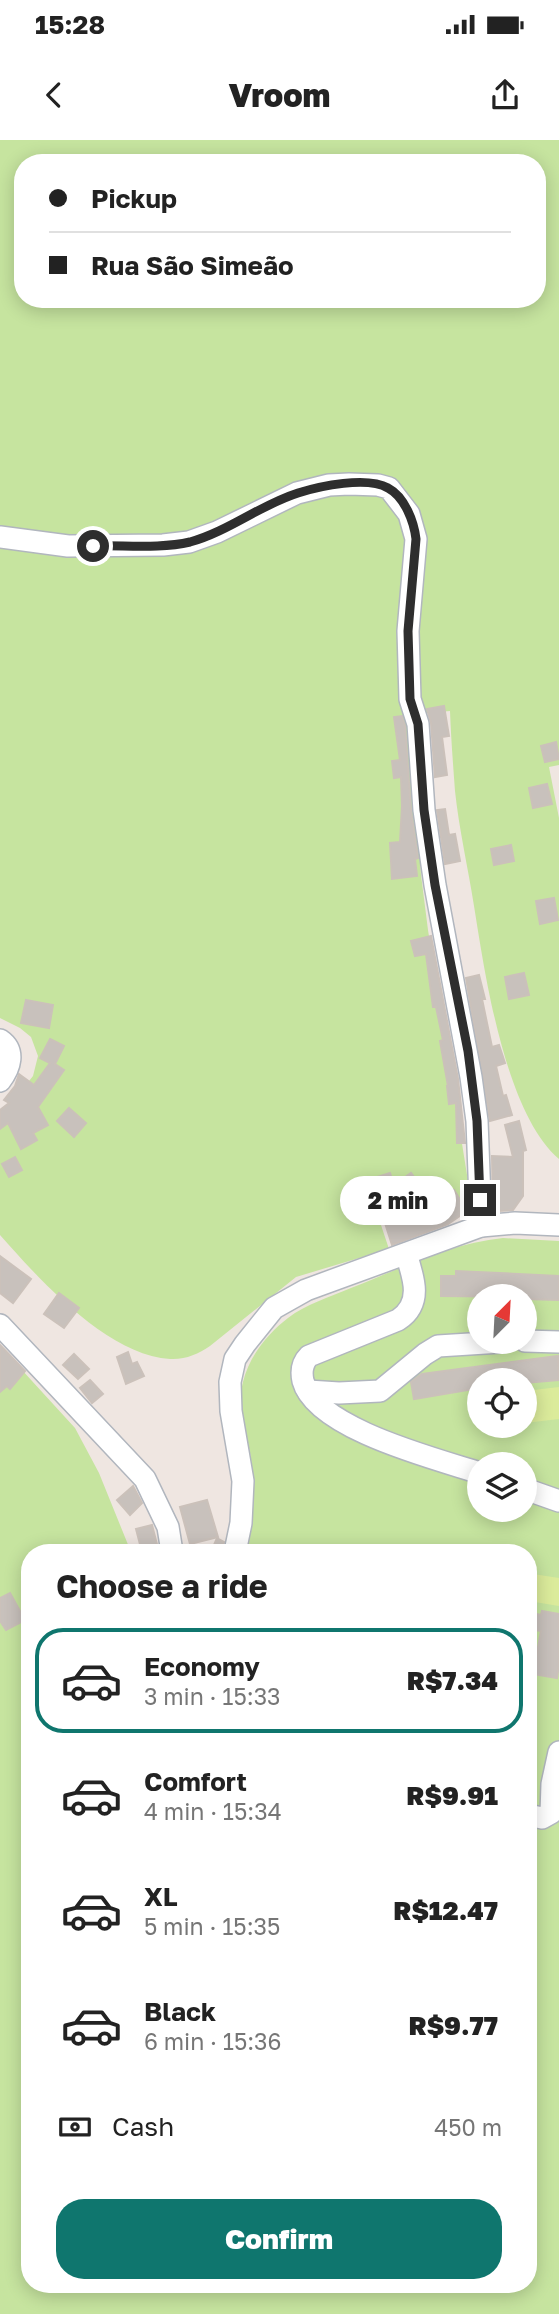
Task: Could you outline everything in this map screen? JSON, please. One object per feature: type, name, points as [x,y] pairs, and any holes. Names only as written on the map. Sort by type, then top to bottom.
[{"type":"street","points":[[0,537],[68,546],[163,545],[189,542],[217,532],[297,493],[329,485],[366,484],[389,488],[409,514],[416,539],[408,659],[410,699],[418,724],[424,810],[435,885],[468,1051],[477,1121],[481,1226]]},
{"type":"street","points":[[0,1040],[6,1045],[10,1056],[8,1068],[0,1081]]},
{"type":"street","points":[[237,1544],[241,1523],[243,1481],[231,1411],[233,1368],[244,1344],[264,1319],[283,1302],[306,1290],[481,1226],[515,1223],[559,1225]]},
{"type":"street","points":[[406,1254],[415,1287],[414,1299],[408,1311],[398,1320],[309,1356],[304,1361],[302,1375],[317,1404],[378,1440],[467,1470]]},
{"type":"street","points":[[0,1325],[145,1479],[168,1527],[171,1544]]},
{"type":"street","points":[[537,1341],[559,1342]]},
{"type":"street","points":[[308,1391],[339,1393],[382,1390],[438,1346],[467,1344]]},
{"type":"street","points":[[537,1493],[559,1501]]},
{"type":"street","points":[[537,1817],[542,1818],[551,1813],[553,1774],[559,1752]]},
{"type":"green space","points":[[0,140],[559,140],[559,765],[549,767],[559,818],[559,1159],[540,1138],[524,1110],[500,1041],[484,968],[459,820],[450,711],[408,715],[428,930],[471,1200],[379,1219],[389,1249],[296,1277],[210,1346],[196,1354],[170,1359],[146,1354],[122,1344],[76,1312],[54,1293],[0,1235],[0,1118],[33,1076],[38,1056],[31,1037],[0,1018]]},
{"type":"green space","points":[[503,1238],[559,1241],[559,2314],[0,2314],[0,1346],[75,1428],[99,1473],[128,1544],[21,1544],[21,2293],[537,2293],[537,1544],[245,1544],[252,1472],[242,1416],[241,1393],[246,1373],[260,1347],[280,1324],[295,1313],[426,1258],[464,1245]]},
{"type":"green space","points":[[559,1387],[559,1419],[537,1422],[537,1390]]},
{"type":"green space","points":[[537,1575],[559,1578],[559,1606],[537,1602]]},
{"type":"building","points":[[444,706],[449,736],[442,737],[447,775],[435,777],[431,723],[427,709]]},
{"type":"building","points":[[402,716],[418,858],[415,859],[417,876],[392,879],[390,843],[400,842],[402,806],[401,777],[394,778],[392,761],[400,760],[394,717]]},
{"type":"building","points":[[556,742],[559,759],[545,762],[541,746]]},
{"type":"building","points":[[547,784],[552,804],[533,808],[529,788]]},
{"type":"building","points":[[445,809],[449,835],[455,834],[460,861],[445,864],[437,810]]},
{"type":"building","points":[[511,845],[514,861],[494,865],[491,849]]},
{"type":"building","points":[[554,898],[558,920],[540,924],[536,901]]},
{"type":"building","points":[[431,936],[458,1079],[465,1143],[457,1143],[456,1103],[449,1104],[440,1041],[443,1040],[436,1007],[433,1007],[426,954],[415,956],[411,941]]},
{"type":"building","points":[[524,973],[529,995],[509,999],[505,977]]},
{"type":"building","points":[[479,975],[492,1047],[499,1045],[505,1063],[496,1066],[503,1096],[506,1095],[512,1115],[490,1121],[466,978]]},
{"type":"building","points":[[26,1000],[53,1005],[49,1028],[21,1023]]},
{"type":"building","points":[[50,1039],[64,1046],[55,1064],[64,1070],[38,1107],[48,1125],[33,1133],[37,1140],[21,1149],[8,1123],[0,1129],[0,1110],[9,1103],[4,1100],[15,1086],[19,1074],[34,1085],[50,1063],[40,1058]]},
{"type":"building","points":[[69,1108],[86,1123],[74,1137],[57,1121]]},
{"type":"building","points":[[519,1121],[526,1150],[523,1151],[523,1196],[513,1210],[499,1211],[493,1208],[492,1156],[513,1157],[505,1125]]},
{"type":"building","points":[[15,1157],[22,1170],[9,1177],[2,1164]]},
{"type":"building","points":[[390,1173],[394,1185],[411,1173],[420,1185],[432,1177],[445,1197],[454,1190],[467,1211],[448,1224],[392,1245],[371,1179]]},
{"type":"building","points":[[0,1256],[31,1279],[13,1303],[0,1293]]},
{"type":"building","points":[[456,1271],[559,1276],[559,1300],[537,1299],[537,1284],[467,1284],[467,1296],[441,1296],[441,1276],[456,1276]]},
{"type":"building","points":[[59,1293],[79,1308],[64,1328],[44,1314]]},
{"type":"building","points":[[0,1345],[25,1371],[10,1389],[7,1386],[0,1392]]},
{"type":"building","points":[[128,1352],[132,1364],[137,1362],[144,1376],[126,1384],[117,1357]]},
{"type":"building","points":[[74,1354],[89,1369],[78,1379],[63,1365]]},
{"type":"building","points":[[558,1356],[559,1380],[537,1382],[537,1368],[467,1368]]},
{"type":"building","points":[[467,1368],[467,1390],[414,1399],[411,1382],[422,1374]]},
{"type":"building","points":[[90,1380],[103,1394],[92,1403],[80,1388]]},
{"type":"building","points":[[133,1486],[142,1503],[130,1515],[117,1500]]},
{"type":"building","points":[[207,1500],[218,1537],[190,1544],[180,1507]]},
{"type":"building","points":[[152,1525],[157,1544],[140,1544],[136,1529]]},
{"type":"building","points":[[217,1538],[224,1542],[224,1544],[214,1544]]},
{"type":"building","points":[[10,1593],[21,1613],[21,1622],[6,1630],[0,1621],[0,1598]]},
{"type":"building","points":[[542,1611],[559,1614],[557,1678],[537,1675],[541,1631],[537,1630],[537,1614],[541,1615]]},
{"type":"route","points":[[93,546],[189,542],[217,532],[297,493],[329,485],[378,485],[389,488],[404,505],[415,527],[416,539],[408,631],[410,699],[418,724],[424,810],[435,885],[468,1051],[477,1121],[480,1200]]}]
